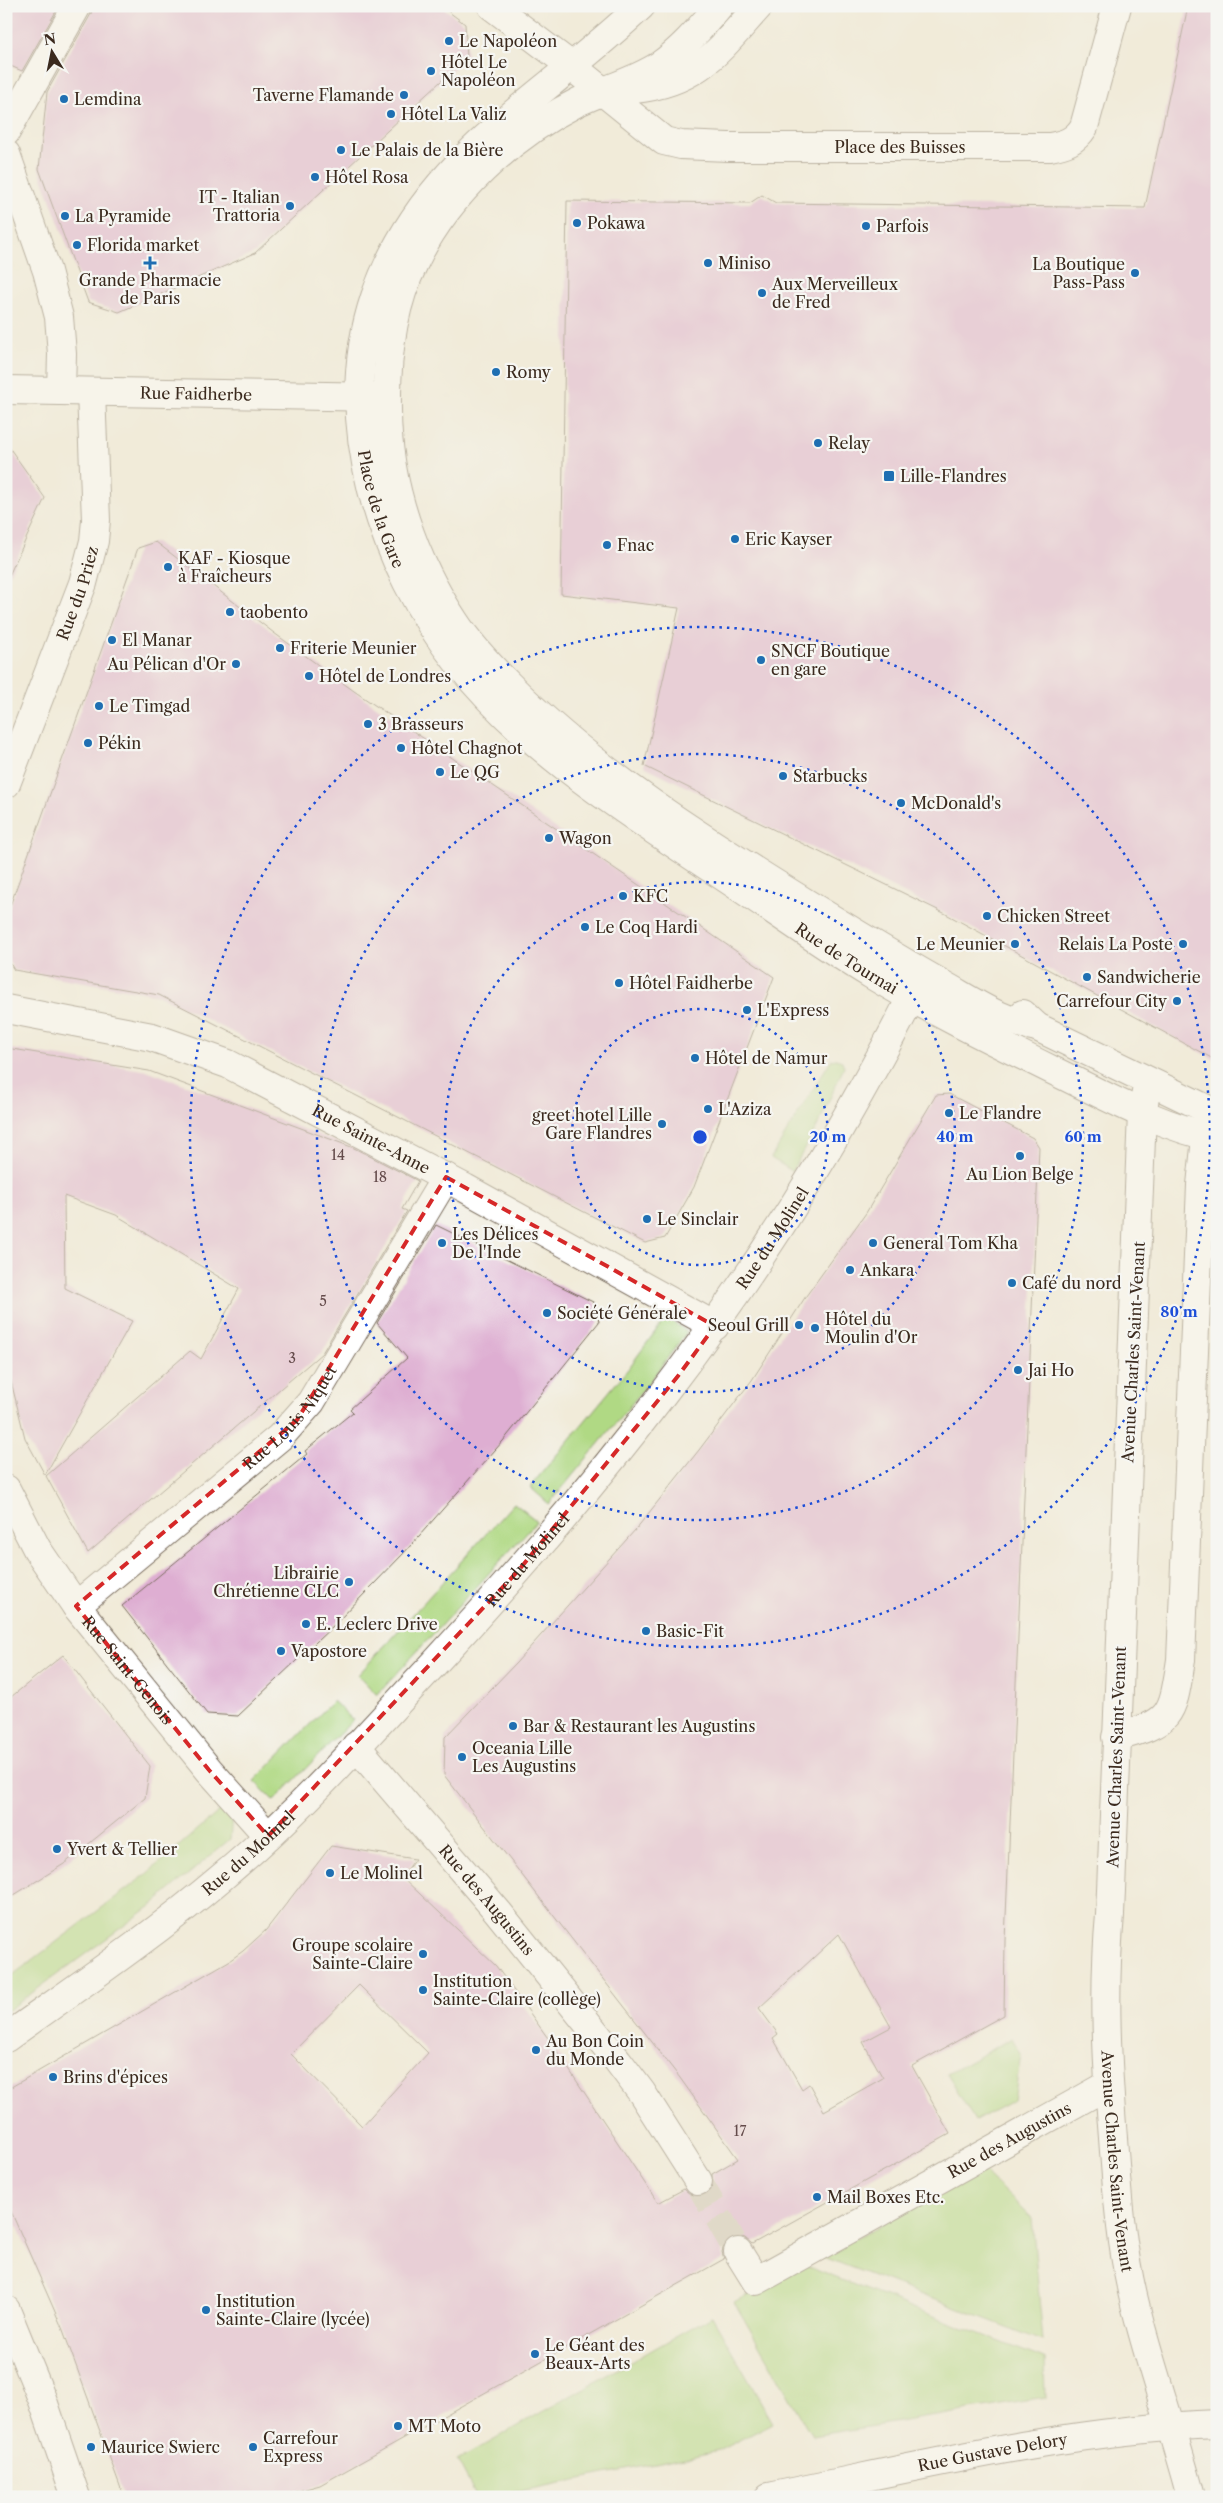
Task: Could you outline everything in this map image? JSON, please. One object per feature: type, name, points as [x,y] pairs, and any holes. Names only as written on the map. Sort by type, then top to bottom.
[{"type":"street","points":[[6,132],[77,6]]},
{"type":"street","name":"Place des Buisses","points":[[492,6],[570,65],[657,136],[672,144],[1050,146],[1072,141],[1084,128],[1117,6]]},
{"type":"street","name":"Place de la Gare","points":[[523,715],[464,635],[446,607],[427,571],[406,522],[394,482],[387,435],[373,397],[362,355],[371,312],[393,255],[427,199],[447,175],[502,121],[641,6]]},
{"type":"street","name":"Place de la Gare","points":[[373,397],[389,353],[395,319],[407,279],[423,246],[466,188],[492,161],[547,118],[658,66],[682,47],[719,6]]},
{"type":"street","points":[[602,91],[645,88],[698,70],[721,49],[759,6]]},
{"type":"street","points":[[6,154],[47,271],[60,317],[62,354],[61,392]]},
{"type":"street","name":"Rue Faidherbe","points":[[6,390],[373,397]]},
{"type":"street","name":"Rue du Priez","points":[[6,784],[12,753],[83,583],[94,541],[96,520],[91,392]]},
{"type":"street","name":"Rue de Tournai","points":[[523,715],[611,801],[806,933],[911,997],[972,1030],[1142,1113],[1211,1137],[1209,1110],[1037,1027],[1006,999],[933,962],[885,951]]},
{"type":"street","name":"Rue de Tournai","points":[[523,715],[731,856],[885,951],[994,1014],[1014,1023],[1037,1027]]},
{"type":"street","name":"Rue du Molinel","points":[[6,2038],[182,1910],[268,1836],[456,1640],[562,1522],[645,1420],[715,1326],[757,1265],[815,1171],[911,997],[922,973]]},
{"type":"street","name":"Rue Sainte-Anne","points":[[6,1009],[152,1037],[186,1047],[228,1064],[446,1177],[715,1326]]},
{"type":"street","name":"Avenue Charles Saint-Venant","points":[[1148,1082],[1142,1113],[1110,1915],[1105,1993],[1108,2085],[1116,2184],[1128,2268],[1155,2380],[1171,2426],[1191,2497]]},
{"type":"street","points":[[1116,1737],[1146,1729],[1163,1719],[1174,1702],[1181,1660],[1200,1215],[1211,1137]]},
{"type":"street","name":"Rue Louis Niquet","points":[[76,1606],[280,1437],[297,1420],[311,1402],[446,1177]]},
{"type":"street","name":"Rue Saint-Genois","points":[[6,1489],[37,1549],[76,1606],[208,1770],[268,1836]]},
{"type":"street","name":"Rue des Augustins","points":[[356,1746],[498,1912],[618,2061],[642,2093],[698,2181]]},
{"type":"street","name":"Rue des Augustins","points":[[738,2252],[756,2281],[1108,2085]]},
{"type":"street","points":[[6,2310],[43,2401],[76,2497]]},
{"type":"street","name":"Rue Gustave Delory","points":[[769,2497],[816,2492],[1076,2436],[1171,2426],[1217,2424]]},
{"type":"highlighted area","points":[[446,1177],[715,1326],[678,1376],[518,1571],[268,1836],[209,1770],[76,1606],[297,1420]]},
{"type":"green space","points":[[831,1060],[842,1061],[844,1067],[819,1123],[792,1171],[771,1158]]},
{"type":"green space","points":[[666,1317],[687,1332],[648,1384],[549,1504],[530,1487],[628,1369]]},
{"type":"green space","points":[[514,1503],[537,1521],[377,1695],[358,1675]]},
{"type":"green space","points":[[333,1701],[353,1720],[274,1801],[254,1781]]},
{"type":"green space","points":[[224,1807],[232,1817],[230,1839],[151,1906],[6,2012],[6,1980],[144,1876]]},
{"type":"green space","points":[[1012,2038],[1021,2054],[1014,2100],[975,2121],[947,2074]]},
{"type":"green space","points":[[983,2171],[1032,2218],[1043,2341],[821,2256]]},
{"type":"green space","points":[[803,2265],[1044,2359],[1045,2398],[812,2436],[734,2302]]},
{"type":"green space","points":[[712,2316],[773,2423],[719,2451],[491,2497],[477,2497],[457,2460]]},
{"type":"building","points":[[6,6],[59,6],[22,71],[6,64]]},
{"type":"building","points":[[93,6],[441,6],[465,24],[467,57],[255,253],[119,312],[88,302],[39,169],[47,92],[91,14]]},
{"type":"building","points":[[1188,6],[1217,6],[1217,1061],[946,914],[644,766],[679,608],[561,594],[567,201],[750,203],[762,195],[776,203],[1145,208]]},
{"type":"building","points":[[6,443],[45,498],[6,582]]},
{"type":"building","points":[[156,542],[274,633],[354,691],[774,977],[694,1187],[665,1238],[645,1243],[159,995],[14,970],[6,956],[6,917],[138,548]]},
{"type":"building","points":[[6,1048],[149,1071],[354,1148],[418,1181],[402,1209],[407,1211],[322,1353],[88,1553],[46,1476],[190,1351],[201,1359],[239,1289],[116,1215],[64,1196],[65,1288],[132,1321],[45,1475],[25,1438],[6,1361]]},
{"type":"building","points":[[949,1094],[1033,1138],[1039,1147],[1005,1940],[1004,2015],[912,2066],[950,2134],[752,2244],[745,2238],[737,2236],[730,2239],[724,2245],[722,2252],[724,2259],[320,2485],[277,2497],[124,2497],[63,2330],[6,2200],[6,2090],[229,1961],[243,1951],[266,1930],[331,1846],[415,1859],[402,1877],[496,1966],[550,2041],[658,2203],[684,2189],[691,2195],[699,2197],[706,2194],[712,2188],[712,2174],[738,2159],[680,2078],[444,1775],[445,1737],[516,1663],[636,1529],[699,1450],[752,1380],[806,1296],[866,1213],[936,1095]],"holes":[[[839,1934],[891,2027],[863,2042],[883,2078],[824,2111],[809,2084],[802,2089],[773,2038],[778,2034],[759,2008]],[[359,1985],[428,2053],[362,2126],[291,2054]]]},
{"type":"building","points":[[436,1225],[595,1303],[599,1322],[503,1441],[404,1553],[335,1624],[238,1716],[207,1714],[122,1606],[307,1454],[305,1451],[353,1412],[350,1409],[407,1358],[377,1323]]},
{"type":"building","points":[[63,1655],[150,1766],[145,1798],[64,1864],[6,1900],[6,1701]]},
{"type":"tunnel","points":[[698,2181],[738,2252]]},
{"type":"place","name":"Le Napoléon","points":[[449,41]]},
{"type":"place","name":"Hôtel Le Napoléon","points":[[431,71]]},
{"type":"place","name":"Taverne Flamande","points":[[404,95]]},
{"type":"place","name":"Lemdina","points":[[64,99]]},
{"type":"place","name":"Hôtel La Valiz","points":[[391,114]]},
{"type":"place","name":"Le Palais de la Bière","points":[[341,150]]},
{"type":"place","name":"Hôtel Rosa","points":[[315,177]]},
{"type":"place","name":"IT - Italian Trattoria","points":[[290,206]]},
{"type":"place","name":"La Pyramide","points":[[65,216]]},
{"type":"place","name":"Pokawa","points":[[577,223]]},
{"type":"place","name":"Parfois","points":[[866,226]]},
{"type":"place","name":"Florida market","points":[[77,245]]},
{"type":"place","name":"Grande Pharmacie de Paris","points":[[150,263]]},
{"type":"place","name":"Miniso","points":[[708,263]]},
{"type":"place","name":"La Boutique Pass-Pass","points":[[1135,273]]},
{"type":"place","name":"Aux Merveilleux de Fred","points":[[762,293]]},
{"type":"place","name":"Romy","points":[[496,372]]},
{"type":"place","name":"Relay","points":[[818,443]]},
{"type":"place","name":"Lille-Flandres","points":[[889,476]]},
{"type":"place","name":"Eric Kayser","points":[[735,539]]},
{"type":"place","name":"Fnac","points":[[607,545]]},
{"type":"place","name":"KAF - Kiosque à Fraîcheurs","points":[[168,567]]},
{"type":"place","name":"taobento","points":[[230,612]]},
{"type":"place","name":"El Manar","points":[[112,640]]},
{"type":"place","name":"Friterie Meunier","points":[[280,648]]},
{"type":"place","name":"SNCF Boutique en gare","points":[[761,660]]},
{"type":"place","name":"Au Pélican d'Or","points":[[236,664]]},
{"type":"place","name":"Hôtel de Londres","points":[[309,676]]},
{"type":"place","name":"Le Timgad","points":[[99,706]]},
{"type":"place","name":"3 Brasseurs","points":[[368,724]]},
{"type":"place","name":"Pékin","points":[[88,743]]},
{"type":"place","name":"Hôtel Chagnot","points":[[401,748]]},
{"type":"place","name":"Le QG","points":[[440,772]]},
{"type":"place","name":"Starbucks","points":[[783,776]]},
{"type":"place","name":"McDonald's","points":[[901,803]]},
{"type":"place","name":"Wagon","points":[[549,838]]},
{"type":"place","name":"KFC","points":[[623,896]]},
{"type":"place","name":"Chicken Street","points":[[987,916]]},
{"type":"place","name":"Le Coq Hardi","points":[[585,927]]},
{"type":"place","name":"Le Meunier","points":[[1015,944]]},
{"type":"place","name":"Relais La Poste","points":[[1183,944]]},
{"type":"place","name":"Sandwicherie","points":[[1087,977]]},
{"type":"place","name":"Hôtel Faidherbe","points":[[619,983]]},
{"type":"place","name":"Carrefour City","points":[[1177,1001]]},
{"type":"place","name":"L'Express","points":[[747,1010]]},
{"type":"place","name":"Hôtel de Namur","points":[[695,1058]]},
{"type":"place","name":"L'Aziza","points":[[708,1109]]},
{"type":"place","name":"Le Flandre","points":[[949,1113]]},
{"type":"place","name":"greet hotel Lille Gare Flandres","points":[[662,1124]]},
{"type":"place","name":"Au Lion Belge","points":[[1020,1156]]},
{"type":"place","name":"Le Sinclair","points":[[647,1219]]},
{"type":"place","name":"Les Délices De l'Inde","points":[[442,1243]]},
{"type":"place","name":"General Tom Kha","points":[[873,1243]]},
{"type":"place","name":"Ankara","points":[[850,1270]]},
{"type":"place","name":"Café du nord","points":[[1012,1283]]},
{"type":"place","name":"Société Générale","points":[[547,1313]]},
{"type":"place","name":"Seoul Grill","points":[[799,1325]]},
{"type":"place","name":"Hôtel du Moulin d'Or","points":[[815,1328]]},
{"type":"place","name":"Jai Ho","points":[[1018,1370]]},
{"type":"place","name":"Librairie Chrétienne CLC","points":[[349,1582]]},
{"type":"place","name":"E. Leclerc Drive","points":[[306,1624]]},
{"type":"place","name":"Basic-Fit","points":[[646,1631]]},
{"type":"place","name":"Vapostore","points":[[281,1651]]},
{"type":"place","name":"Bar & Restaurant les Augustins","points":[[513,1726]]},
{"type":"place","name":"Oceania Lille Les Augustins","points":[[462,1757]]},
{"type":"place","name":"Yvert & Tellier","points":[[57,1849]]},
{"type":"place","name":"Le Molinel","points":[[330,1873]]},
{"type":"place","name":"Groupe scolaire Sainte-Claire","points":[[423,1954]]},
{"type":"place","name":"Institution Sainte-Claire (collège)","points":[[423,1990]]},
{"type":"place","name":"Au Bon Coin du Monde","points":[[536,2050]]},
{"type":"place","name":"Brins d'épices","points":[[53,2077]]},
{"type":"place","name":"Mail Boxes Etc.","points":[[817,2197]]},
{"type":"place","name":"Institution Sainte-Claire (lycée)","points":[[206,2310]]},
{"type":"place","name":"Le Géant des Beaux-Arts","points":[[535,2354]]},
{"type":"place","name":"MT Moto","points":[[398,2426]]},
{"type":"place","name":"Maurice Swierc","points":[[91,2447]]},
{"type":"place","name":"Carrefour Express","points":[[253,2447]]}]
